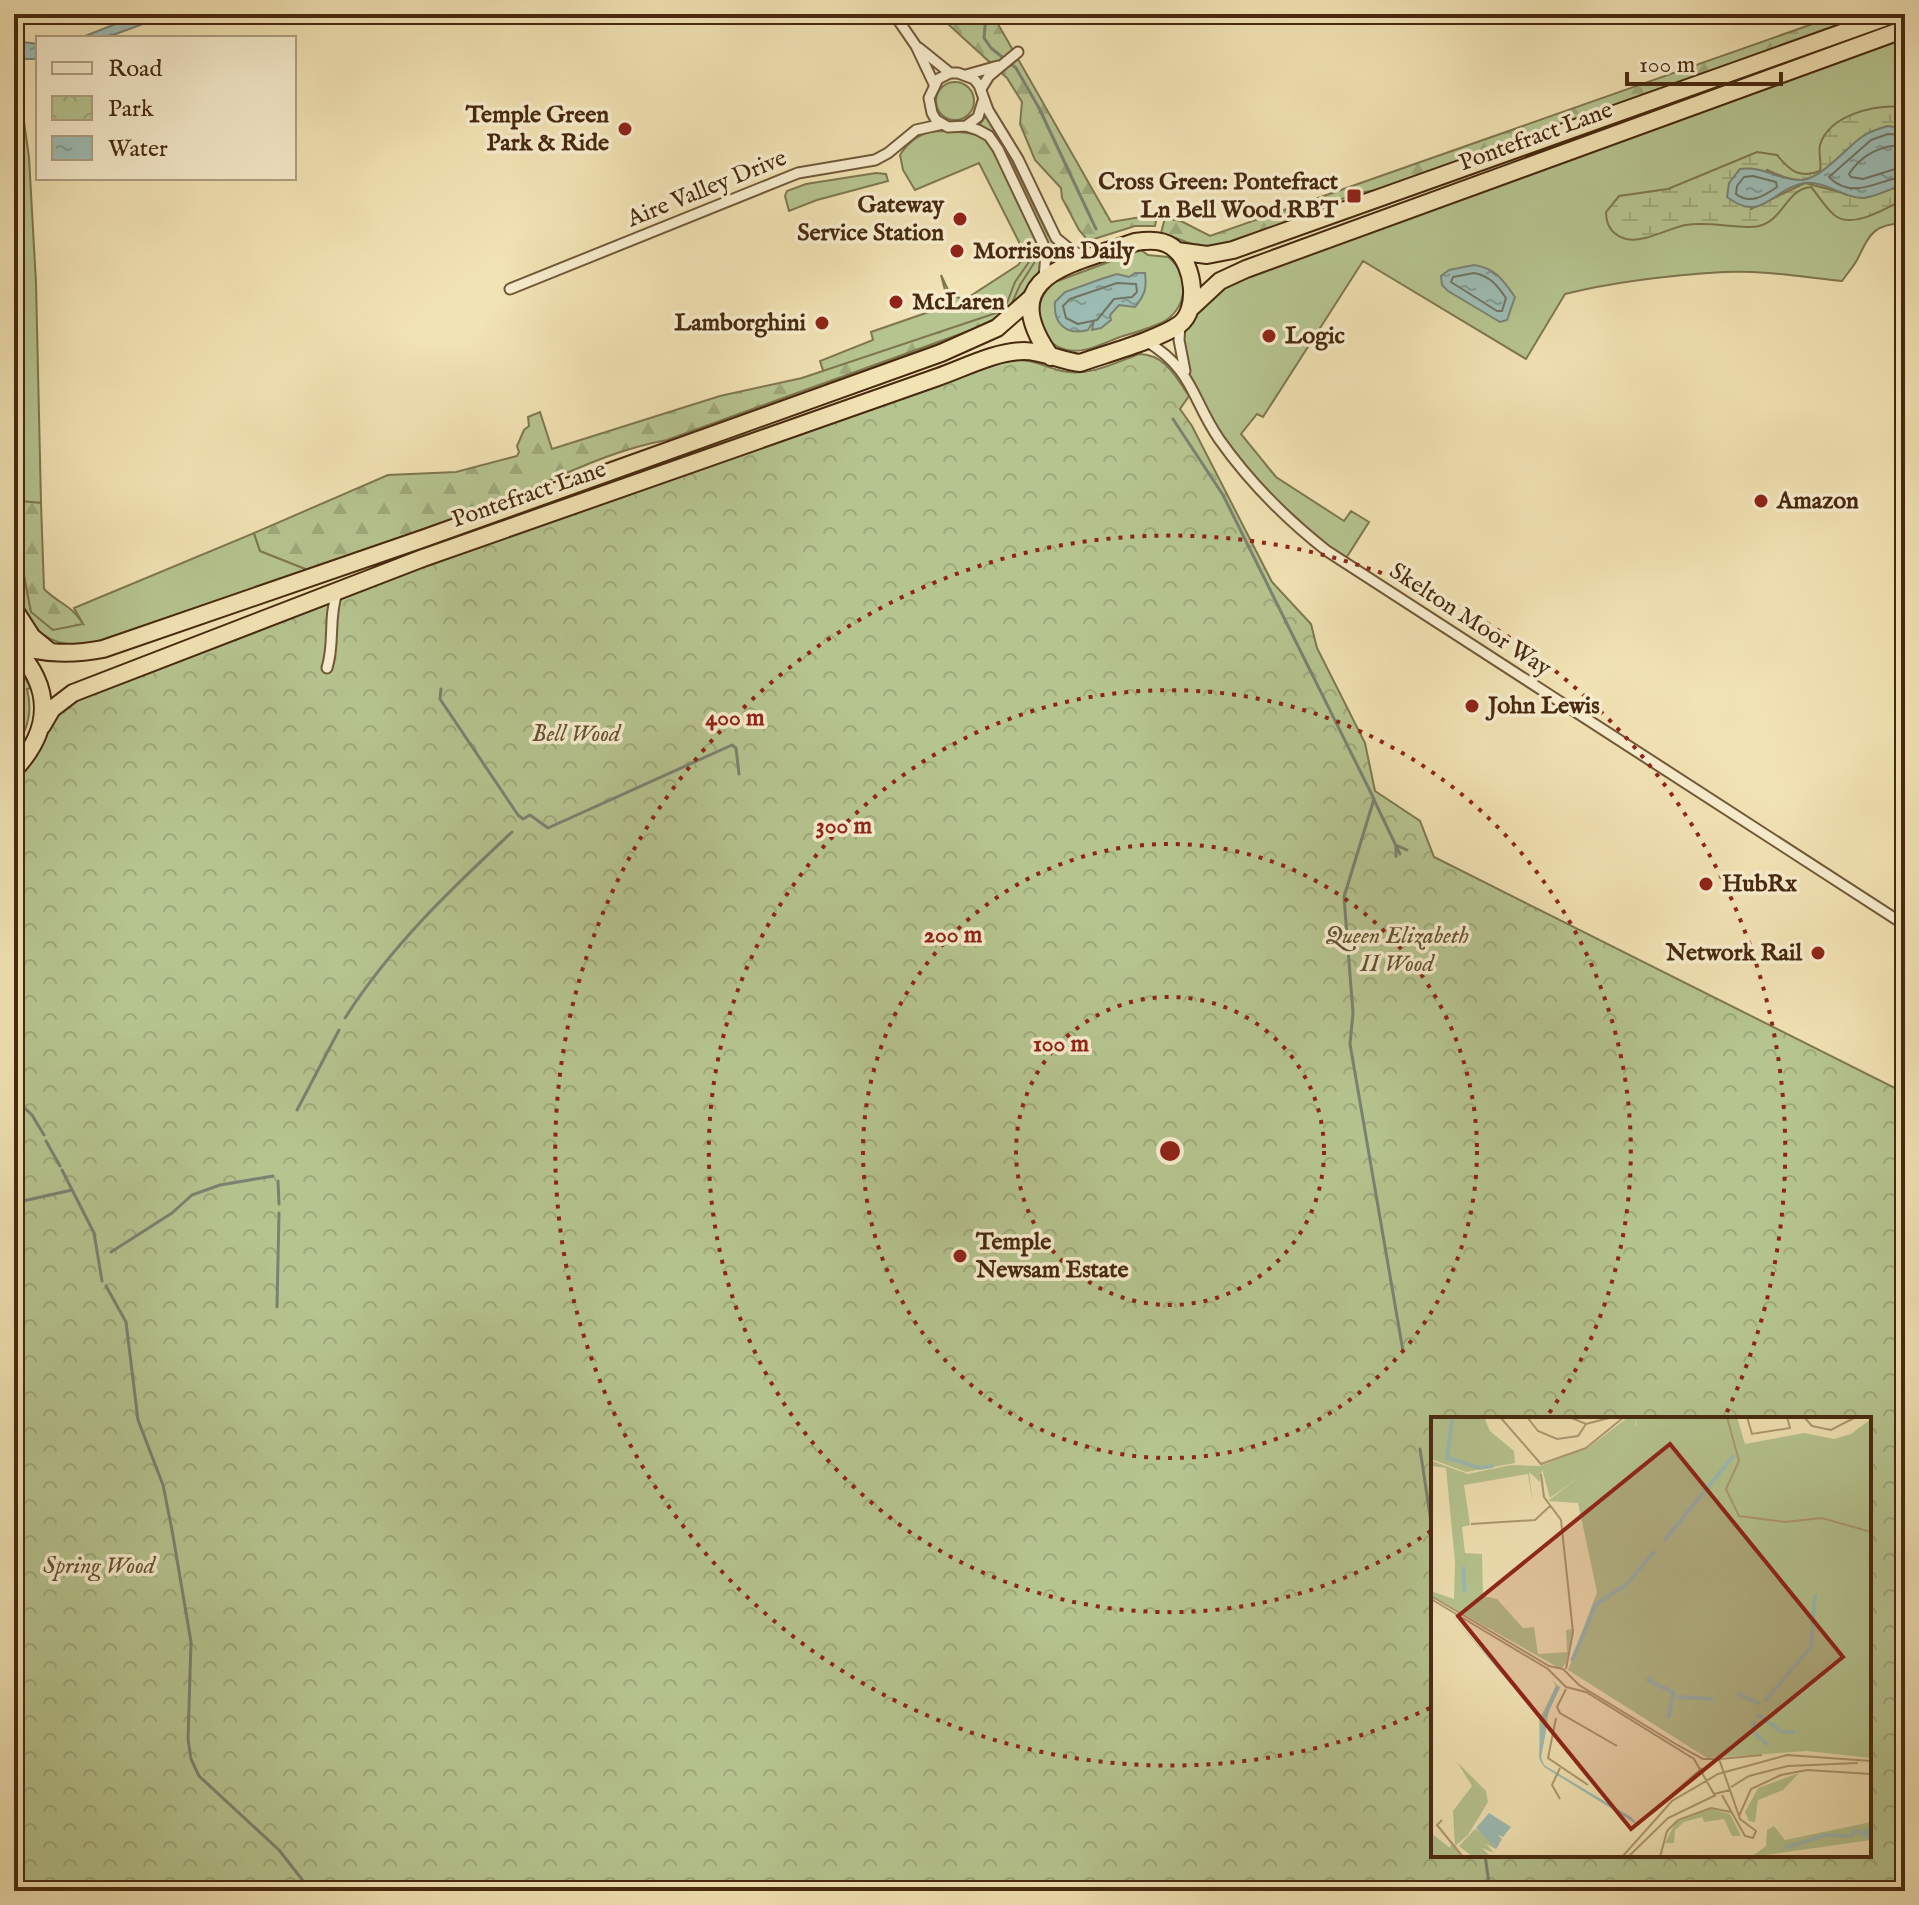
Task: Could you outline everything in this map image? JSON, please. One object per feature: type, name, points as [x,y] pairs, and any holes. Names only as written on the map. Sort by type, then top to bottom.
[{"type":"highway","name":"Pontefract Lane","points":[[1177,251],[1207,255],[1233,250],[1895,14]]},
{"type":"highway","name":"Pontefract Lane","points":[[1192,307],[1220,281],[1246,269],[1905,29]]},
{"type":"highway","points":[[1135,242],[1163,242],[1177,251],[1187,269],[1192,307],[1180,324],[1164,333],[1080,363],[1051,357],[1037,336],[1031,318],[1030,299],[1044,278],[1056,270],[1090,258],[1135,242]]},
{"type":"highway","name":"Pontefract Lane","points":[[14,646],[54,654],[74,654],[118,644],[425,538],[941,353],[997,328],[1030,299]]},
{"type":"highway","name":"Pontefract Lane","points":[[14,770],[28,755],[52,709],[73,693],[312,599],[1011,352],[1039,353],[1051,357]]},
{"type":"highway","points":[[14,609],[32,637],[54,654]]},
{"type":"highway","points":[[14,646],[38,681],[43,710],[42,726]]},
{"type":"street","points":[[894,14],[916,46],[934,84]]},
{"type":"street","points":[[916,46],[950,73],[974,79],[988,110],[1018,159],[1056,238],[1072,251],[1090,258]]},
{"type":"street","points":[[966,75],[1000,65],[1018,52]]},
{"type":"street","points":[[966,126],[981,111],[982,93],[1000,65]]},
{"type":"street","points":[[950,73],[930,90],[929,105],[936,120],[954,128],[966,126],[989,136],[998,149],[1043,244],[1046,254],[1044,278]]},
{"type":"street","name":"Aire Valley Drive","points":[[510,289],[798,173],[875,160],[916,130],[929,105]]},
{"type":"street","name":"Aire Valley Drive","points":[[916,130],[943,124]]},
{"type":"street","name":"Skelton Moor Way","points":[[1180,324],[1179,340],[1185,374]]},
{"type":"street","name":"Skelton Moor Way","points":[[1143,340],[1166,353],[1185,374],[1217,436],[1242,470],[1282,514],[1327,551],[1905,925]]},
{"type":"street","points":[[327,668],[331,654],[331,621],[338,590]]},
{"type":"street","points":[[312,599],[331,621]]},
{"type":"green space","points":[[937,14],[994,14],[1111,222],[1153,215],[1157,216],[1155,226],[1135,226],[1094,239],[1086,238],[1062,198],[1061,188],[1035,160],[1020,124],[1022,102],[1007,78]]},
{"type":"green space","points":[[1841,14],[1854,14],[1855,19],[1388,188],[1339,200],[1318,212],[1223,245],[1198,245],[1161,233],[1165,218],[1181,221],[1210,236]]},
{"type":"green space","points":[[1905,29],[1905,223],[1879,228],[1874,232],[1842,281],[1724,272],[1644,280],[1565,294],[1526,359],[1363,261],[1263,417],[1257,414],[1241,434],[1276,477],[1344,521],[1351,511],[1369,522],[1343,563],[1299,529],[1263,491],[1223,442],[1191,389],[1182,364],[1181,332],[1194,308],[1220,281]]},
{"type":"green space","points":[[14,70],[17,72],[29,157],[36,283],[41,503],[21,502],[20,554],[31,612],[83,624],[74,608],[254,533],[260,551],[308,570],[80,645],[49,638],[21,611],[15,594],[20,592],[17,488],[21,316],[14,231]]},
{"type":"green space","points":[[955,82],[968,88],[974,101],[968,114],[955,120],[942,114],[936,101],[942,88]]},
{"type":"green space","points":[[1905,104],[1905,128],[1886,129],[1857,141],[1815,177],[1793,179],[1767,170],[1751,209],[1805,183],[1863,198],[1905,184],[1905,199],[1872,215],[1853,220],[1837,217],[1811,187],[1796,193],[1774,218],[1759,226],[1686,225],[1633,240],[1617,235],[1607,221],[1606,212],[1619,196],[1668,189],[1757,152],[1777,155],[1801,174],[1820,171],[1820,145],[1833,126],[1867,110],[1903,107]]},
{"type":"green space","points":[[986,116],[1056,246],[1050,249],[999,142],[990,131],[979,125]]},
{"type":"green space","points":[[933,131],[973,134],[989,144],[1026,216],[1040,260],[1044,260],[1040,272],[1004,317],[827,383],[820,361],[873,340],[871,332],[949,305],[941,275],[950,294],[964,300],[1022,260],[1019,242],[979,163],[915,190],[903,170],[900,155],[914,139]]},
{"type":"green space","points":[[886,174],[888,181],[817,200],[789,211],[785,196],[787,191],[806,184]]},
{"type":"green space","points":[[1031,243],[1037,244],[1036,260],[1011,305],[999,317],[974,329],[667,440],[606,457],[486,507],[308,570],[260,551],[254,533],[388,475],[456,472],[517,456],[517,446],[529,426],[528,417],[540,412],[552,449],[720,396],[802,378],[996,313],[1007,303],[1015,282],[1031,259]]},
{"type":"green space","points":[[1141,250],[1148,255],[1168,257],[1180,273],[1183,282],[1181,301],[1170,317],[1151,327],[1087,349],[1067,350],[1048,339],[1039,309],[1050,286]]},
{"type":"green space","name":"Temple Newsam Estate","points":[[1139,354],[1148,355],[1163,362],[1189,396],[1180,409],[1192,426],[1272,582],[1311,624],[1317,648],[1365,743],[1375,791],[1420,821],[1434,857],[1905,1093],[1905,1891],[14,1891],[14,781],[33,760],[59,712],[86,690],[964,373],[1020,360],[1072,372],[1101,368]]},
{"type":"green space","points":[[21,501],[41,503],[44,589],[83,624],[53,630],[31,612],[20,554]]},
{"type":"green space","points":[[14,659],[31,688],[27,689],[28,721],[14,749]]},
{"type":"water","points":[[141,14],[170,14],[110,36],[85,36]]},
{"type":"water","points":[[14,41],[36,44],[36,59],[14,59]]},
{"type":"water","points":[[1887,126],[1905,128],[1905,184],[1874,196],[1857,198],[1819,184],[1804,183],[1758,206],[1749,207],[1727,197],[1729,183],[1740,169],[1757,170],[1794,180],[1809,178],[1825,169],[1863,136]]},
{"type":"water","points":[[1474,265],[1493,272],[1515,297],[1507,320],[1500,322],[1442,285],[1441,276],[1449,270]]},
{"type":"water","points":[[1135,273],[1145,273],[1146,283],[1135,307],[1119,305],[1110,315],[1111,320],[1101,328],[1092,330],[1094,320],[1088,330],[1080,331],[1068,330],[1059,322],[1055,302],[1065,292],[1117,274],[1129,277]]},
{"type":"waterway","points":[[986,14],[984,38],[991,48],[1016,68],[1039,108],[1096,229]]},
{"type":"waterway","points":[[1173,419],[1223,495],[1374,799],[1344,897],[1353,1013],[1350,1044],[1403,1351]]},
{"type":"waterway","points":[[441,689],[440,699],[518,815],[523,819],[530,815],[548,828],[732,745],[736,748],[739,774]]},
{"type":"waterway","points":[[1374,800],[1400,854]]},
{"type":"waterway","points":[[345,1018],[402,943],[444,897],[512,832]]},
{"type":"waterway","points":[[1396,856],[1396,845],[1407,850]]},
{"type":"waterway","points":[[297,1110],[339,1030]]},
{"type":"waterway","points":[[14,1098],[32,1115],[44,1135]]},
{"type":"waterway","points":[[46,1141],[60,1166]]},
{"type":"waterway","points":[[62,1170],[94,1233],[102,1281]]},
{"type":"waterway","points":[[111,1252],[172,1213],[192,1195],[220,1185],[273,1176]]},
{"type":"waterway","points":[[278,1181],[279,1204]]},
{"type":"waterway","points":[[14,1203],[72,1190]]},
{"type":"waterway","points":[[277,1307],[279,1213]]},
{"type":"waterway","points":[[106,1286],[126,1322],[138,1420],[163,1485],[172,1530],[191,1642],[188,1739],[191,1759],[199,1776],[279,1850],[311,1891]]},
{"type":"waterway","points":[[1420,1449],[1431,1522]]},
{"type":"waterway","points":[[1485,1857],[1490,1891]]},
{"type":"place","name":"Temple Green Park & Ride","points":[[625,129]]},
{"type":"place","name":"Cross Green: Pontefract Ln Bell Wood RBT","points":[[1354,196]]},
{"type":"place","name":"Gateway Service Station","points":[[960,219]]},
{"type":"place","name":"Morrisons Daily","points":[[957,251]]},
{"type":"place","name":"McLaren","points":[[896,302]]},
{"type":"place","name":"Lamborghini","points":[[822,323]]},
{"type":"place","name":"Logic","points":[[1269,336]]},
{"type":"place","name":"Amazon","points":[[1761,501]]},
{"type":"place","name":"John Lewis","points":[[1472,706]]},
{"type":"place","name":"HubRx","points":[[1706,884]]},
{"type":"place","name":"Network Rail","points":[[1818,953]]},
{"type":"place","name":"Temple Newsam Estate","points":[[960,1256]]},
{"type":"park label","name":"Bell Wood","points":[[576,734]]},
{"type":"park label","name":"Queen Elizabeth II Wood","points":[[1397,950]]},
{"type":"park label","name":"Spring Wood","points":[[99,1566]]}]
